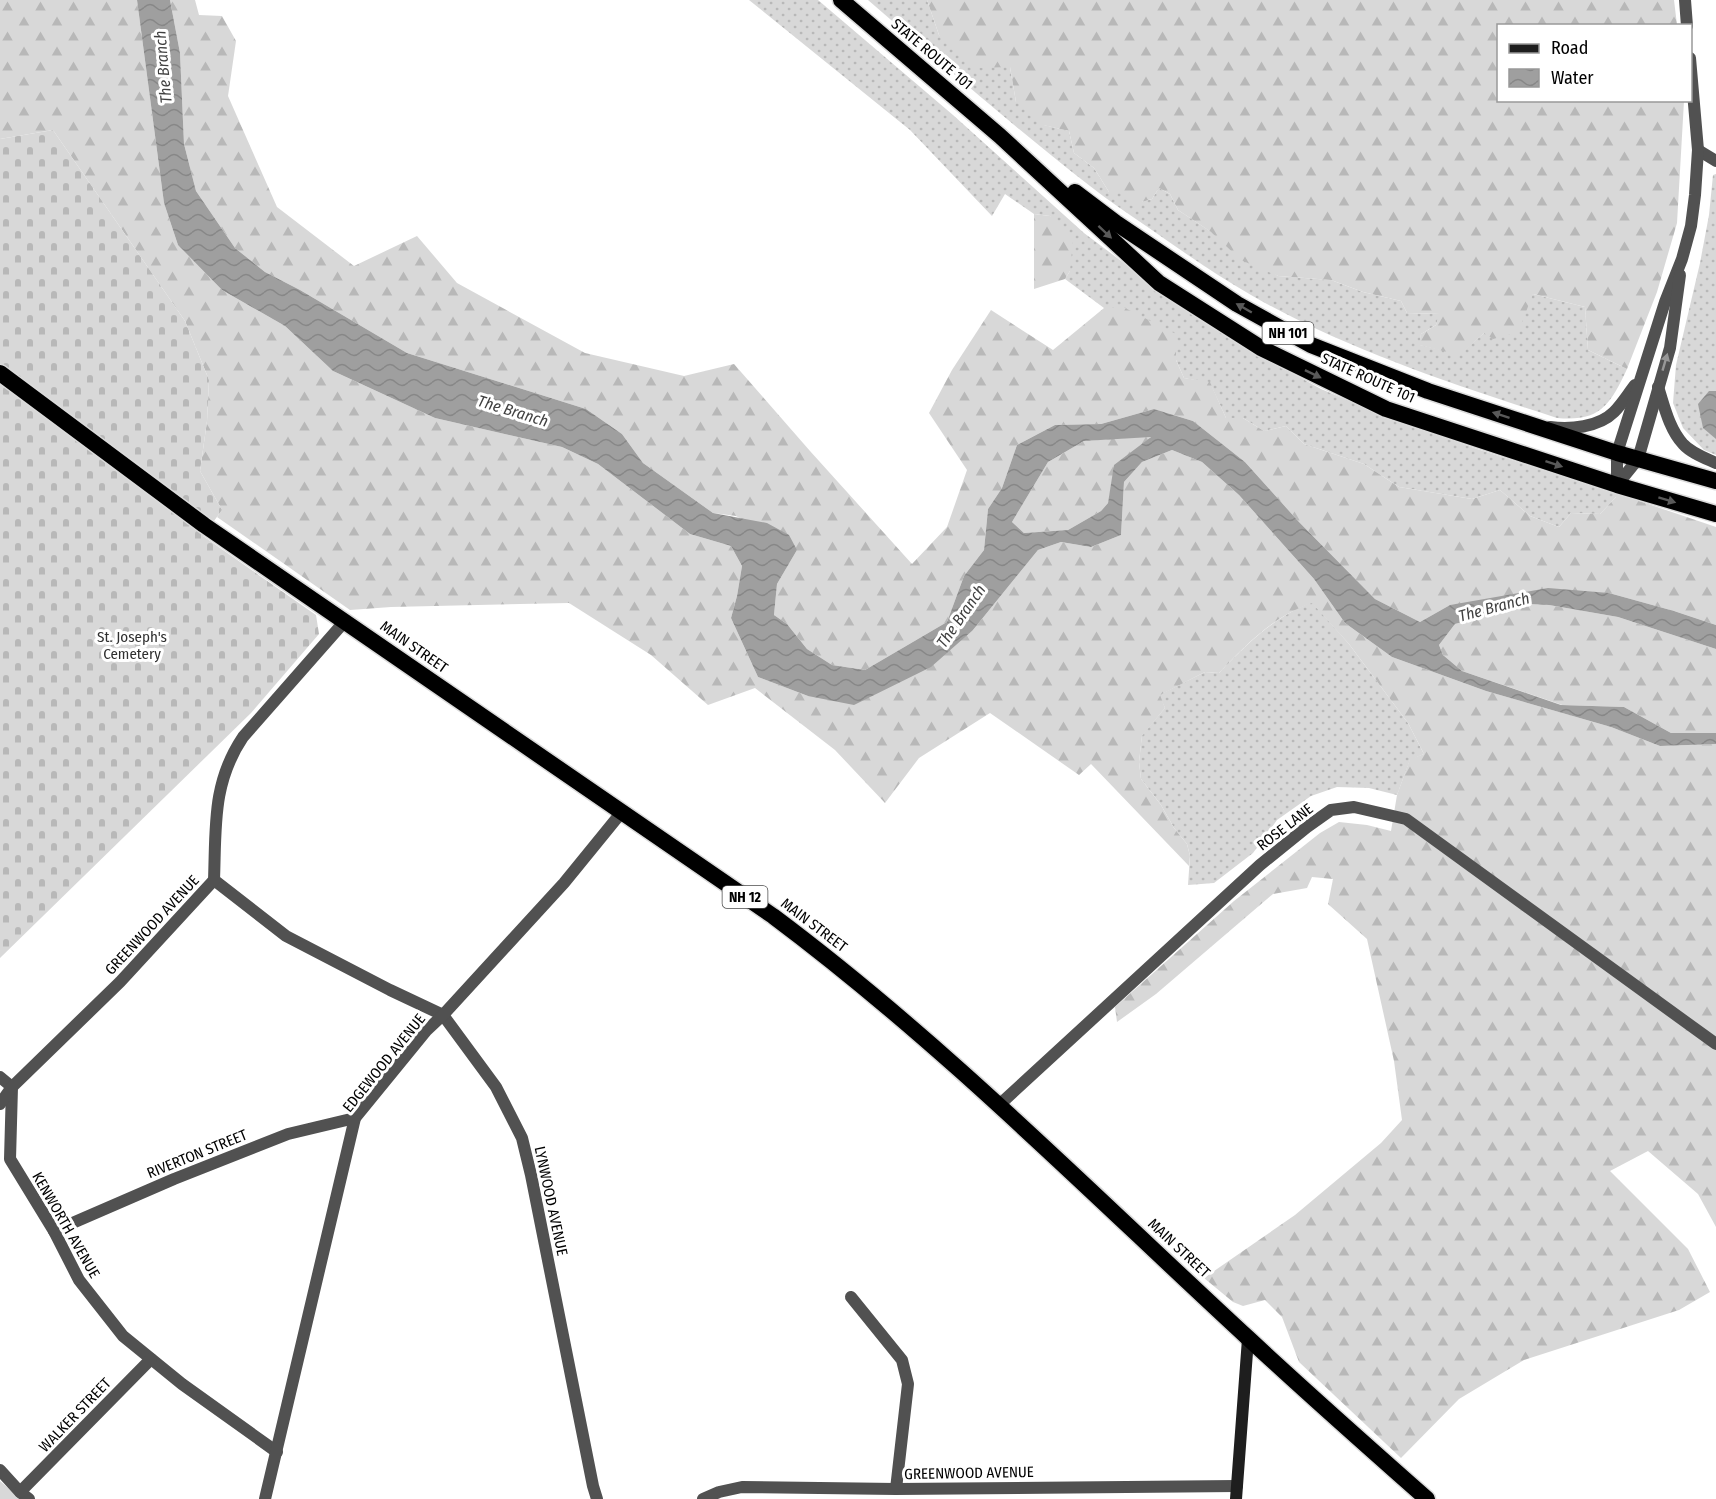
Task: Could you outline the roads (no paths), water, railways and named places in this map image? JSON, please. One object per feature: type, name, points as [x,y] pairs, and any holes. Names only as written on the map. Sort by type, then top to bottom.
[{"type":"highway","name":"STATE ROUTE 101","points":[[841,0],[1000,136],[1159,283],[1261,348],[1386,409],[1617,485],[1716,514]]},
{"type":"highway","name":"STATE ROUTE 101","points":[[1000,136],[1116,224],[1237,304],[1311,345],[1428,391],[1617,453],[1716,481]]},
{"type":"highway","name":"MAIN STREET","points":[[0,373],[204,525],[773,916],[832,960],[922,1037],[1133,1230],[1248,1339],[1427,1499]]},
{"type":"main road","points":[[1237,1493],[1248,1339]]},
{"type":"street","points":[[1685,0],[1687,24]]},
{"type":"street","points":[[1617,485],[1617,453],[1691,226],[1698,150],[1692,81]]},
{"type":"street","points":[[1698,150],[1716,161]]},
{"type":"street","points":[[1617,485],[1638,459],[1670,348],[1682,259]]},
{"type":"street","points":[[1528,424],[1556,428],[1598,423],[1613,413],[1640,379]]},
{"type":"street","points":[[1658,387],[1671,424],[1683,444],[1716,463]]},
{"type":"street","name":"GREENWOOD AVENUE","points":[[0,1104],[12,1087],[120,982],[214,880],[219,792],[232,754],[243,737],[345,621]]},
{"type":"street","name":"ROSE LANE","points":[[998,1106],[1260,865],[1332,810],[1354,807],[1406,819],[1716,1044]]},
{"type":"street","name":"EDGEWOOD AVENUE","points":[[265,1499],[355,1118],[426,1032],[564,883],[621,813]]},
{"type":"street","name":"LYNWOOD AVENUE","points":[[214,880],[286,936],[443,1015],[496,1087],[522,1138],[531,1174],[590,1474],[597,1499]]},
{"type":"street","points":[[0,1077],[12,1087]]},
{"type":"street","name":"KENWORTH AVENUE","points":[[12,1087],[10,1159],[54,1231],[79,1280],[123,1336],[182,1384],[277,1452]]},
{"type":"street","name":"RIVERTON STREET","points":[[54,1231],[174,1179],[288,1134],[355,1118]]},
{"type":"street","points":[[851,1297],[902,1360],[908,1384],[896,1489]]},
{"type":"street","name":"WALKER STREET","points":[[25,1496],[151,1359]]},
{"type":"street","points":[[0,1470],[25,1496]]},
{"type":"street","name":"GREENWOOD AVENUE","points":[[703,1499],[719,1492],[742,1487],[1237,1493]]},
{"type":"water","name":"The Branch","points":[[137,0],[170,0],[180,53],[184,144],[196,191],[235,248],[265,272],[407,353],[586,409],[622,434],[643,463],[713,513],[767,523],[789,535],[797,550],[777,584],[774,615],[787,624],[807,649],[832,665],[865,670],[947,622],[964,576],[984,550],[988,509],[1002,488],[1017,445],[1055,425],[1101,424],[1154,409],[1193,421],[1245,462],[1299,522],[1375,599],[1420,622],[1450,605],[1548,588],[1609,593],[1716,625],[1716,649],[1618,617],[1549,605],[1528,604],[1455,624],[1439,645],[1443,655],[1462,671],[1561,705],[1624,707],[1671,733],[1716,733],[1716,744],[1660,746],[1611,727],[1486,691],[1392,657],[1345,623],[1314,579],[1239,495],[1202,462],[1172,450],[1142,462],[1124,482],[1121,535],[1091,547],[1061,542],[1038,550],[973,630],[931,667],[854,705],[808,696],[758,677],[731,618],[742,566],[731,546],[690,534],[598,464],[562,447],[435,418],[333,371],[285,326],[222,290],[178,245],[164,203]],"holes":[[[1151,437],[1114,465],[1108,503],[1101,511],[1068,530],[1024,533],[1012,522],[1048,462],[1084,441]]]},
{"type":"water","points":[[1709,391],[1716,391],[1716,439],[1703,428],[1698,404]]},
{"type":"park label","name":"St. Joseph's Cemetery","points":[[132,646]]}]
